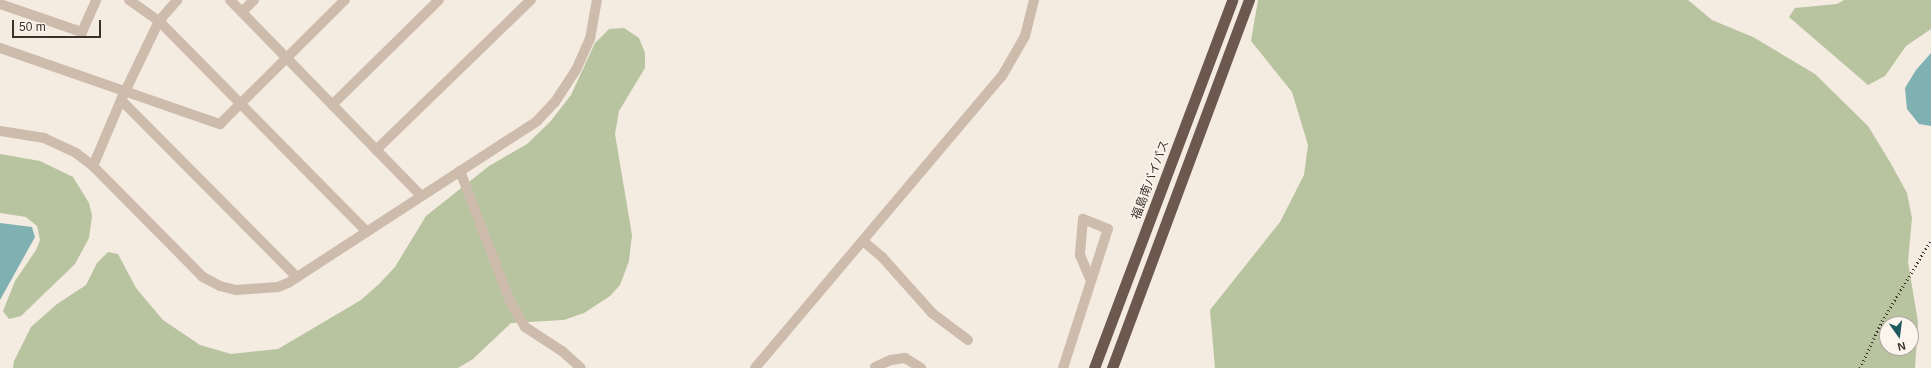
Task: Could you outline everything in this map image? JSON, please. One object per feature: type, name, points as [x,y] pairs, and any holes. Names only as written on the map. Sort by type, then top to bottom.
[{"type":"highway","name":"福島南バイパス","points":[[1094,368],[1232,0]]},
{"type":"highway","points":[[1112,368],[1248,0]]},
{"type":"street","points":[[0,4],[82,32],[96,0]]},
{"type":"street","points":[[129,0],[159,21],[367,232]]},
{"type":"street","points":[[93,166],[123,96],[159,21],[176,0]]},
{"type":"street","points":[[230,0],[421,196]]},
{"type":"street","points":[[242,12],[254,0]]},
{"type":"street","points":[[0,48],[123,96],[220,124],[345,0]]},
{"type":"street","points":[[332,105],[439,0]]},
{"type":"street","points":[[376,150],[531,0]]},
{"type":"street","points":[[0,131],[59,143],[93,166],[203,277],[220,286],[253,290],[278,287],[297,277],[537,121],[555,102],[583,56],[595,21],[597,0]]},
{"type":"street","points":[[755,368],[1002,76],[1025,36],[1034,0]]},
{"type":"street","points":[[123,96],[297,277]]},
{"type":"street","points":[[460,171],[510,301],[522,322],[534,334],[562,351],[581,368]]},
{"type":"street","points":[[1062,368],[1090,278],[1108,229],[1083,220],[1080,255],[1090,278]]},
{"type":"street","points":[[863,241],[882,257],[932,313],[968,340]]},
{"type":"street","points":[[875,367],[891,360],[905,358],[921,368]]},
{"type":"green space","points":[[1258,0],[1688,0],[1712,20],[1753,37],[1815,74],[1868,126],[1907,193],[1912,218],[1908,262],[1917,316],[1879,316],[1879,356],[1916,356],[1915,368],[1215,368],[1210,310],[1280,222],[1304,175],[1308,145],[1292,92],[1251,41]]},
{"type":"green space","points":[[1844,0],[1931,0],[1931,29],[1906,46],[1885,76],[1868,85],[1789,17],[1795,8],[1837,4]]},
{"type":"green space","points":[[624,28],[639,38],[645,53],[645,68],[619,111],[615,134],[632,235],[629,261],[620,285],[610,296],[584,313],[564,320],[511,323],[473,359],[458,368],[13,368],[14,361],[31,327],[57,304],[86,285],[97,263],[108,252],[118,254],[136,288],[163,320],[200,345],[231,354],[278,349],[361,300],[379,284],[395,267],[426,216],[489,166],[527,144],[550,122],[571,95],[595,43],[609,29]]},
{"type":"green space","points":[[0,154],[40,161],[73,177],[89,203],[92,216],[89,238],[75,264],[21,316],[9,319],[3,311],[15,281],[36,250],[40,240],[37,226],[26,217],[0,213]]},
{"type":"water","points":[[1931,53],[1931,126],[1919,124],[1907,109],[1905,88],[1916,70]]},
{"type":"water","points":[[0,223],[32,227],[35,237],[0,300]]},
{"type":"railway","points":[[1860,368],[1882,321],[1931,240]]}]
